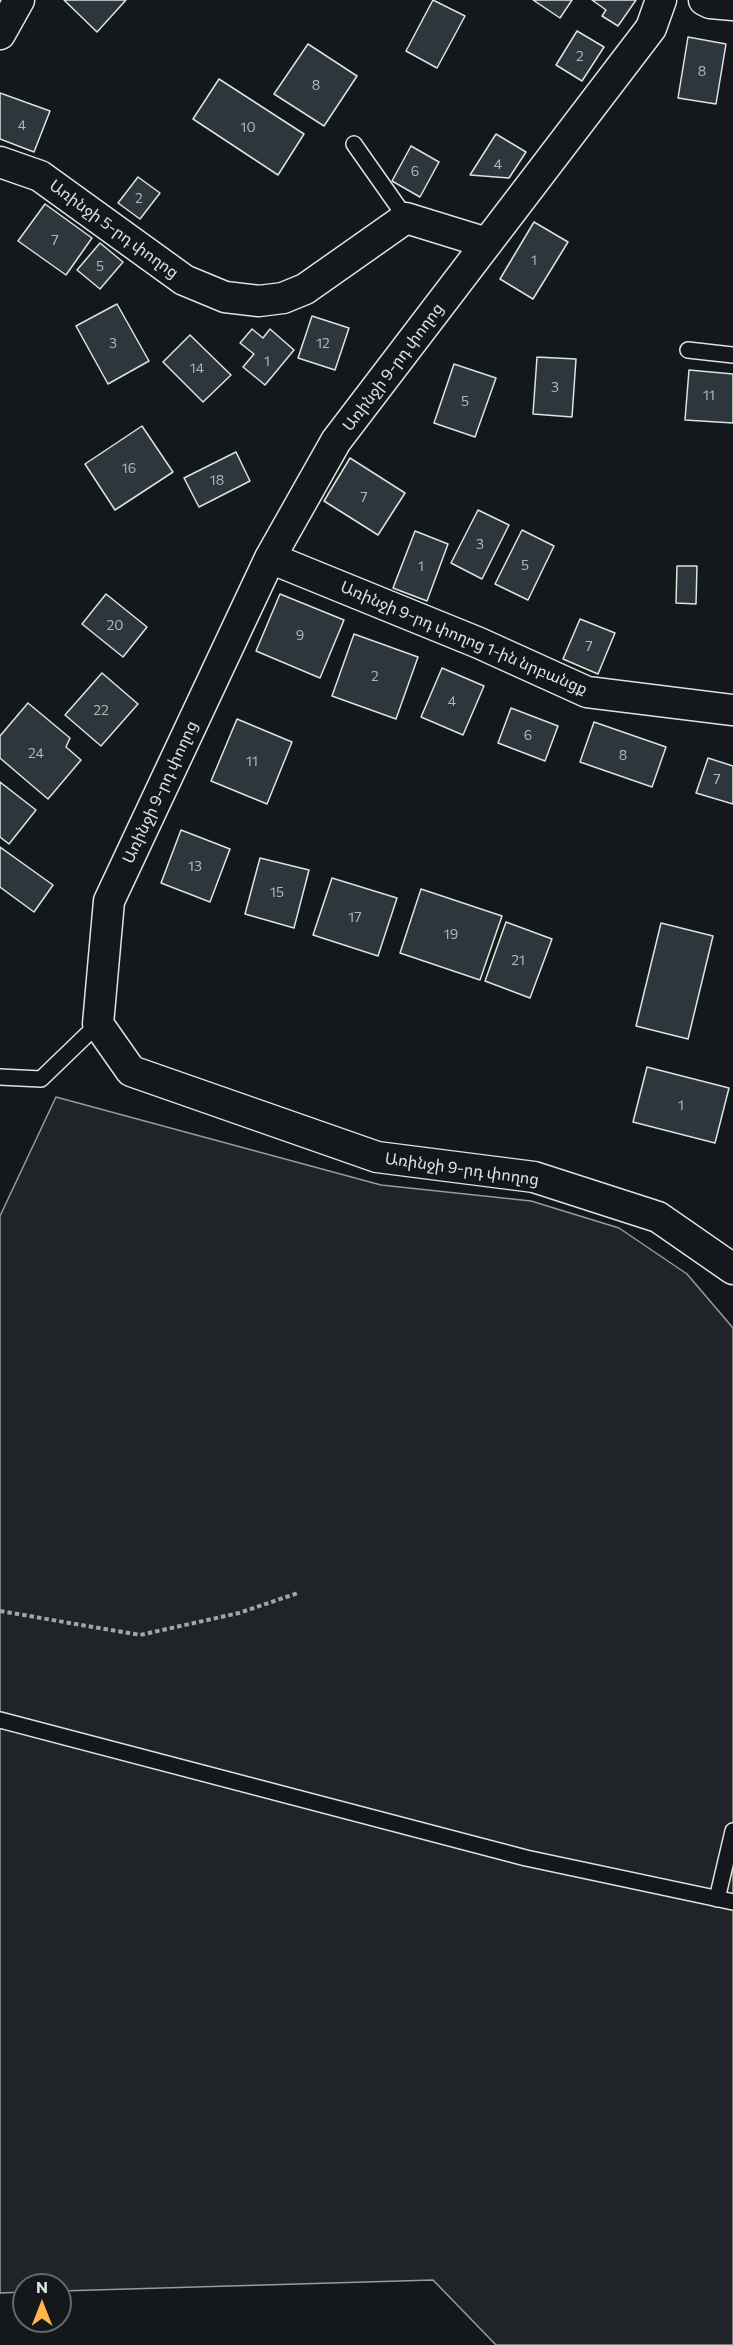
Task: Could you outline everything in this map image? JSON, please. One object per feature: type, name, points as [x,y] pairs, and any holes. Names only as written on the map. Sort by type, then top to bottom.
[{"type":"street","points":[[0,34],[20,0]]},
{"type":"street","name":"Առինջի 9-րդ փողոց","points":[[661,0],[651,28],[336,441],[270,558],[109,901],[98,1024],[131,1071],[377,1157],[534,1177],[658,1217],[733,1269]]},
{"type":"street","points":[[704,0],[710,3],[733,5]]},
{"type":"street","name":"Առինջի 5-րդ փողոց","points":[[0,162],[40,176],[184,280],[225,297],[259,301],[283,298],[305,289],[406,218]]},
{"type":"street","points":[[406,218],[487,243]]},
{"type":"street","name":"Առինջի 9-րդ փողոց 1-ին նրբանցք","points":[[270,558],[479,643],[586,692],[733,711]]},
{"type":"lane","points":[[354,144],[406,218]]},
{"type":"lane","points":[[688,350],[733,355]]},
{"type":"lane","points":[[0,1077],[41,1079],[98,1024]]},
{"type":"lane","points":[[0,1720],[526,1858],[733,1902]]},
{"type":"lane","points":[[717,1899],[733,1831]]},
{"type":"path","points":[[0,1611],[140,1635],[239,1613],[298,1593]]},
{"type":"shaded area","points":[[56,1097],[381,1185],[531,1201],[619,1228],[687,1274],[733,1328],[733,2345],[496,2345],[433,2280],[72,2291],[72,2273],[12,2273],[12,2292],[0,2293],[0,1216]]},
{"type":"building","points":[[64,0],[126,0],[97,32]]},
{"type":"building","points":[[433,0],[465,16],[437,68],[406,51]]},
{"type":"building","points":[[533,0],[572,0],[560,18]]},
{"type":"building","points":[[592,0],[636,0],[618,26],[602,16],[606,10]]},
{"type":"building","points":[[577,31],[604,47],[582,81],[556,65]]},
{"type":"building","points":[[688,37],[726,44],[716,104],[678,98]]},
{"type":"building","points":[[308,44],[357,76],[324,126],[274,94]]},
{"type":"building","points":[[219,79],[304,134],[278,175],[193,119]]},
{"type":"building","points":[[0,93],[50,111],[34,152],[0,139]]},
{"type":"building","points":[[496,134],[526,152],[509,178],[470,175]]},
{"type":"building","points":[[411,146],[439,162],[420,197],[392,181]]},
{"type":"building","points":[[138,177],[160,193],[140,219],[118,203]]},
{"type":"building","points":[[45,204],[92,238],[66,275],[18,241]]},
{"type":"building","points":[[534,222],[568,242],[533,299],[500,279]]},
{"type":"building","points":[[100,243],[123,262],[100,289],[77,270]]},
{"type":"building","points":[[117,304],[149,361],[108,384],[76,326]]},
{"type":"building","points":[[312,316],[349,328],[335,370],[298,358]]},
{"type":"building","points":[[252,329],[263,338],[270,329],[294,350],[265,385],[243,367],[254,354],[240,343]]},
{"type":"building","points":[[190,335],[231,375],[203,402],[163,362]]},
{"type":"building","points":[[537,357],[576,359],[572,417],[533,414]]},
{"type":"building","points":[[454,364],[496,378],[475,437],[434,423]]},
{"type":"building","points":[[689,370],[733,374],[733,423],[685,420]]},
{"type":"building","points":[[142,426],[173,472],[115,510],[85,464]]},
{"type":"building","points":[[236,452],[250,481],[199,507],[184,478]]},
{"type":"building","points":[[350,458],[405,493],[378,535],[324,501]]},
{"type":"building","points":[[478,510],[509,525],[482,579],[451,563]]},
{"type":"building","points":[[522,530],[554,546],[528,600],[495,584]]},
{"type":"building","points":[[415,531],[448,544],[427,601],[393,588]]},
{"type":"building","points":[[677,566],[697,566],[696,604],[676,603]]},
{"type":"building","points":[[106,594],[147,627],[123,657],[82,624]]},
{"type":"building","points":[[280,594],[344,620],[320,678],[256,651]]},
{"type":"building","points":[[580,619],[615,633],[598,674],[563,659]]},
{"type":"building","points":[[354,634],[418,657],[396,719],[332,696]]},
{"type":"building","points":[[442,668],[484,686],[463,735],[421,717]]},
{"type":"building","points":[[102,673],[138,704],[101,746],[65,715]]},
{"type":"building","points":[[28,703],[70,738],[66,747],[81,760],[48,799],[0,758],[0,736]]},
{"type":"building","points":[[511,708],[558,726],[545,761],[498,743]]},
{"type":"building","points":[[237,719],[292,742],[267,804],[211,781]]},
{"type":"building","points":[[594,722],[666,747],[652,787],[580,762]]},
{"type":"building","points":[[708,758],[733,766],[733,804],[696,793]]},
{"type":"building","points":[[0,782],[36,810],[9,844],[0,837]]},
{"type":"building","points":[[181,830],[230,849],[210,902],[161,883]]},
{"type":"building","points":[[0,847],[53,885],[34,912],[0,887]]},
{"type":"building","points":[[260,858],[309,870],[294,928],[245,914]]},
{"type":"building","points":[[332,878],[397,898],[378,956],[313,935]]},
{"type":"building","points":[[421,889],[502,916],[480,980],[400,953]]},
{"type":"building","points":[[506,922],[552,939],[530,998],[485,981]]},
{"type":"building","points":[[661,923],[713,936],[688,1039],[636,1026]]},
{"type":"building","points":[[647,1067],[729,1088],[715,1143],[633,1122]]}]
